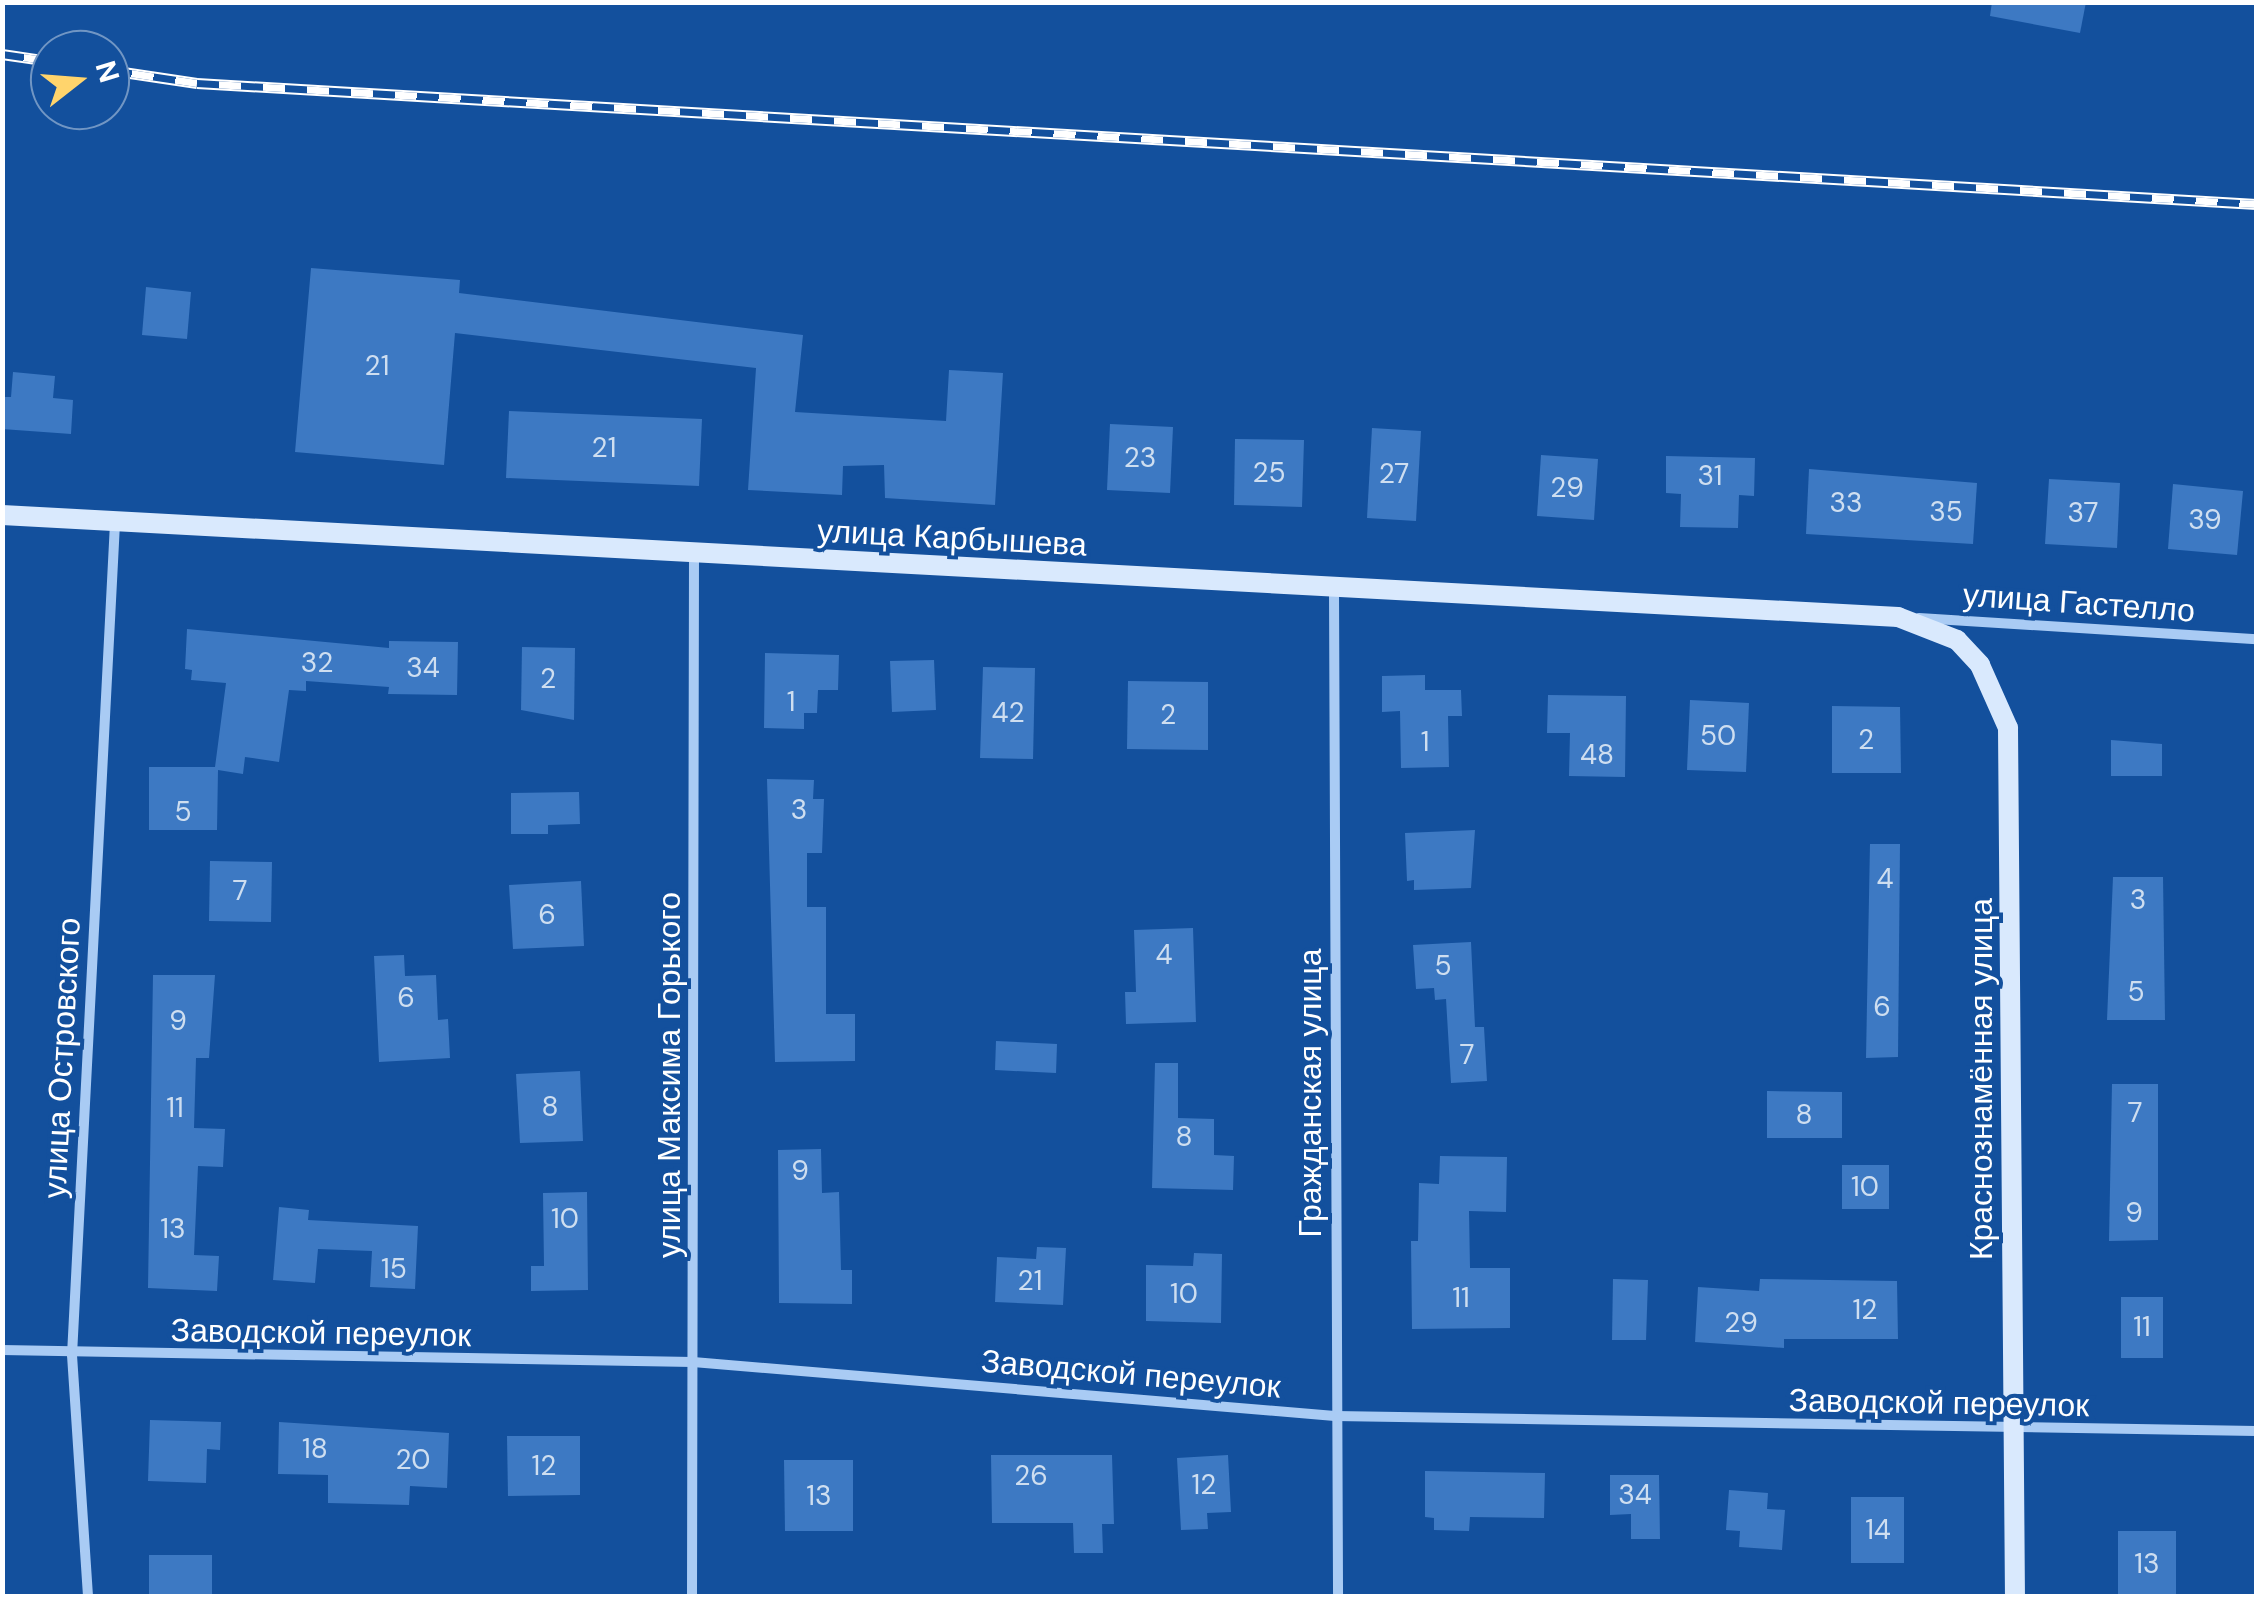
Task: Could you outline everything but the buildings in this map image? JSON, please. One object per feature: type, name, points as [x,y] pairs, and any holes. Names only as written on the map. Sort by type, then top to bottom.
[{"type":"main road","name":"улица Карбышева","points":[[2,515],[1898,617]]},
{"type":"main road","name":"Краснознамённая улица","points":[[1898,617],[1957,640],[1980,665],[2008,728],[2015,1596]]},
{"type":"street","name":"улица Островского","points":[[88,1596],[72,1355],[116,522]]},
{"type":"street","name":"улица Максима Горького","points":[[692,1596],[694,554]]},
{"type":"street","name":"Гражданская улица","points":[[1334,589],[1338,1596]]},
{"type":"street","name":"улица Гастелло","points":[[1898,617],[2256,639]]},
{"type":"street","name":"Заводской переулок","points":[[2,1350],[72,1355],[694,1362],[1336,1416],[2256,1431]]},
{"type":"railway","points":[[2,54],[30,58]]},
{"type":"railway","points":[[130,73],[197,83],[2256,204]]}]
